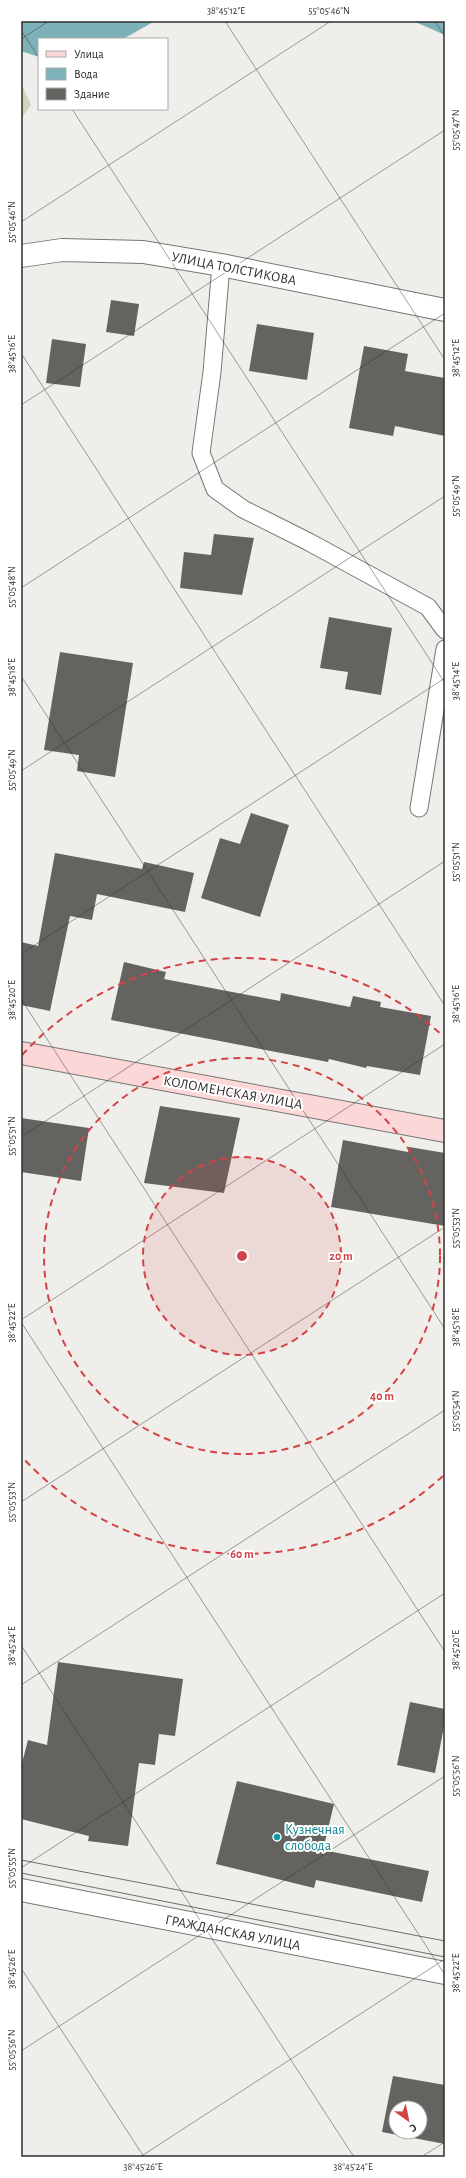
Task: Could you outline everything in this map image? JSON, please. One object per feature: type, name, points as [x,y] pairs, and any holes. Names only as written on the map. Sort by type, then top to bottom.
[{"type":"street","name":"УЛИЦА ТОЛСТИКОВА","points":[[21,256],[62,250],[143,252],[221,265],[445,310]]},
{"type":"street","name":"КОЛОМЕНСКАЯ УЛИЦА","points":[[21,1053],[445,1131]]},
{"type":"street","name":"ГРАЖДАНСКАЯ УЛИЦА","points":[[21,1890],[445,1974]]},
{"type":"lane","points":[[221,265],[212,372],[202,453],[215,489],[243,509],[309,542],[428,607],[445,630]]},
{"type":"lane","points":[[420,808],[445,649]]},
{"type":"green space","points":[[21,83],[31,105],[21,119]]},
{"type":"water","points":[[21,21],[155,21],[125,38],[38,38],[38,57],[21,51]]},
{"type":"water","points":[[413,21],[445,21],[445,35]]},
{"type":"building","points":[[111,300],[139,304],[134,336],[106,332]]},
{"type":"building","points":[[257,324],[314,333],[307,380],[249,371]]},
{"type":"building","points":[[52,339],[86,344],[80,387],[46,383]]},
{"type":"building","points":[[364,346],[408,354],[405,371],[445,378],[445,436],[395,426],[393,436],[349,428]]},
{"type":"building","points":[[214,534],[254,538],[242,595],[180,588],[184,552],[211,555]]},
{"type":"building","points":[[329,617],[392,628],[381,695],[345,689],[348,672],[320,668]]},
{"type":"building","points":[[60,652],[133,663],[115,777],[77,771],[79,755],[44,750]]},
{"type":"building","points":[[251,813],[289,825],[260,917],[201,898],[220,838],[240,844]]},
{"type":"building","points":[[55,853],[142,869],[144,862],[194,873],[185,912],[97,894],[92,920],[70,916],[50,1011],[21,1005],[21,942],[38,946]]},
{"type":"building","points":[[124,962],[166,972],[164,979],[280,1001],[281,993],[350,1007],[353,996],[381,1002],[380,1007],[431,1016],[420,1075],[367,1066],[366,1068],[329,1059],[328,1062],[111,1020]]},
{"type":"building","points":[[160,1106],[240,1118],[224,1193],[144,1183]]},
{"type":"building","points":[[21,1118],[89,1128],[81,1181],[21,1172]]},
{"type":"building","points":[[343,1140],[408,1152],[409,1147],[445,1153],[445,1226],[331,1207]]},
{"type":"building","points":[[58,1662],[183,1679],[175,1736],[159,1734],[155,1765],[139,1763],[128,1846],[88,1841],[89,1836],[21,1819],[21,1767],[28,1740],[47,1745]]},
{"type":"building","points":[[410,1702],[445,1709],[445,1721],[435,1773],[397,1765]]},
{"type":"building","points":[[237,1781],[334,1804],[323,1850],[429,1871],[422,1902],[316,1880],[314,1888],[216,1864]]},
{"type":"building","points":[[393,2076],[445,2085],[445,2144],[424,2140],[428,2140],[428,2100],[388,2100]]},
{"type":"building","points":[[388,2101],[388,2133],[382,2132]]},
{"type":"tram line","points":[[21,1860],[445,1941]]},
{"type":"tram line","points":[[21,1873],[445,1957]]},
{"type":"place","name":"Кузнечная слобода","points":[[277,1837]]}]
